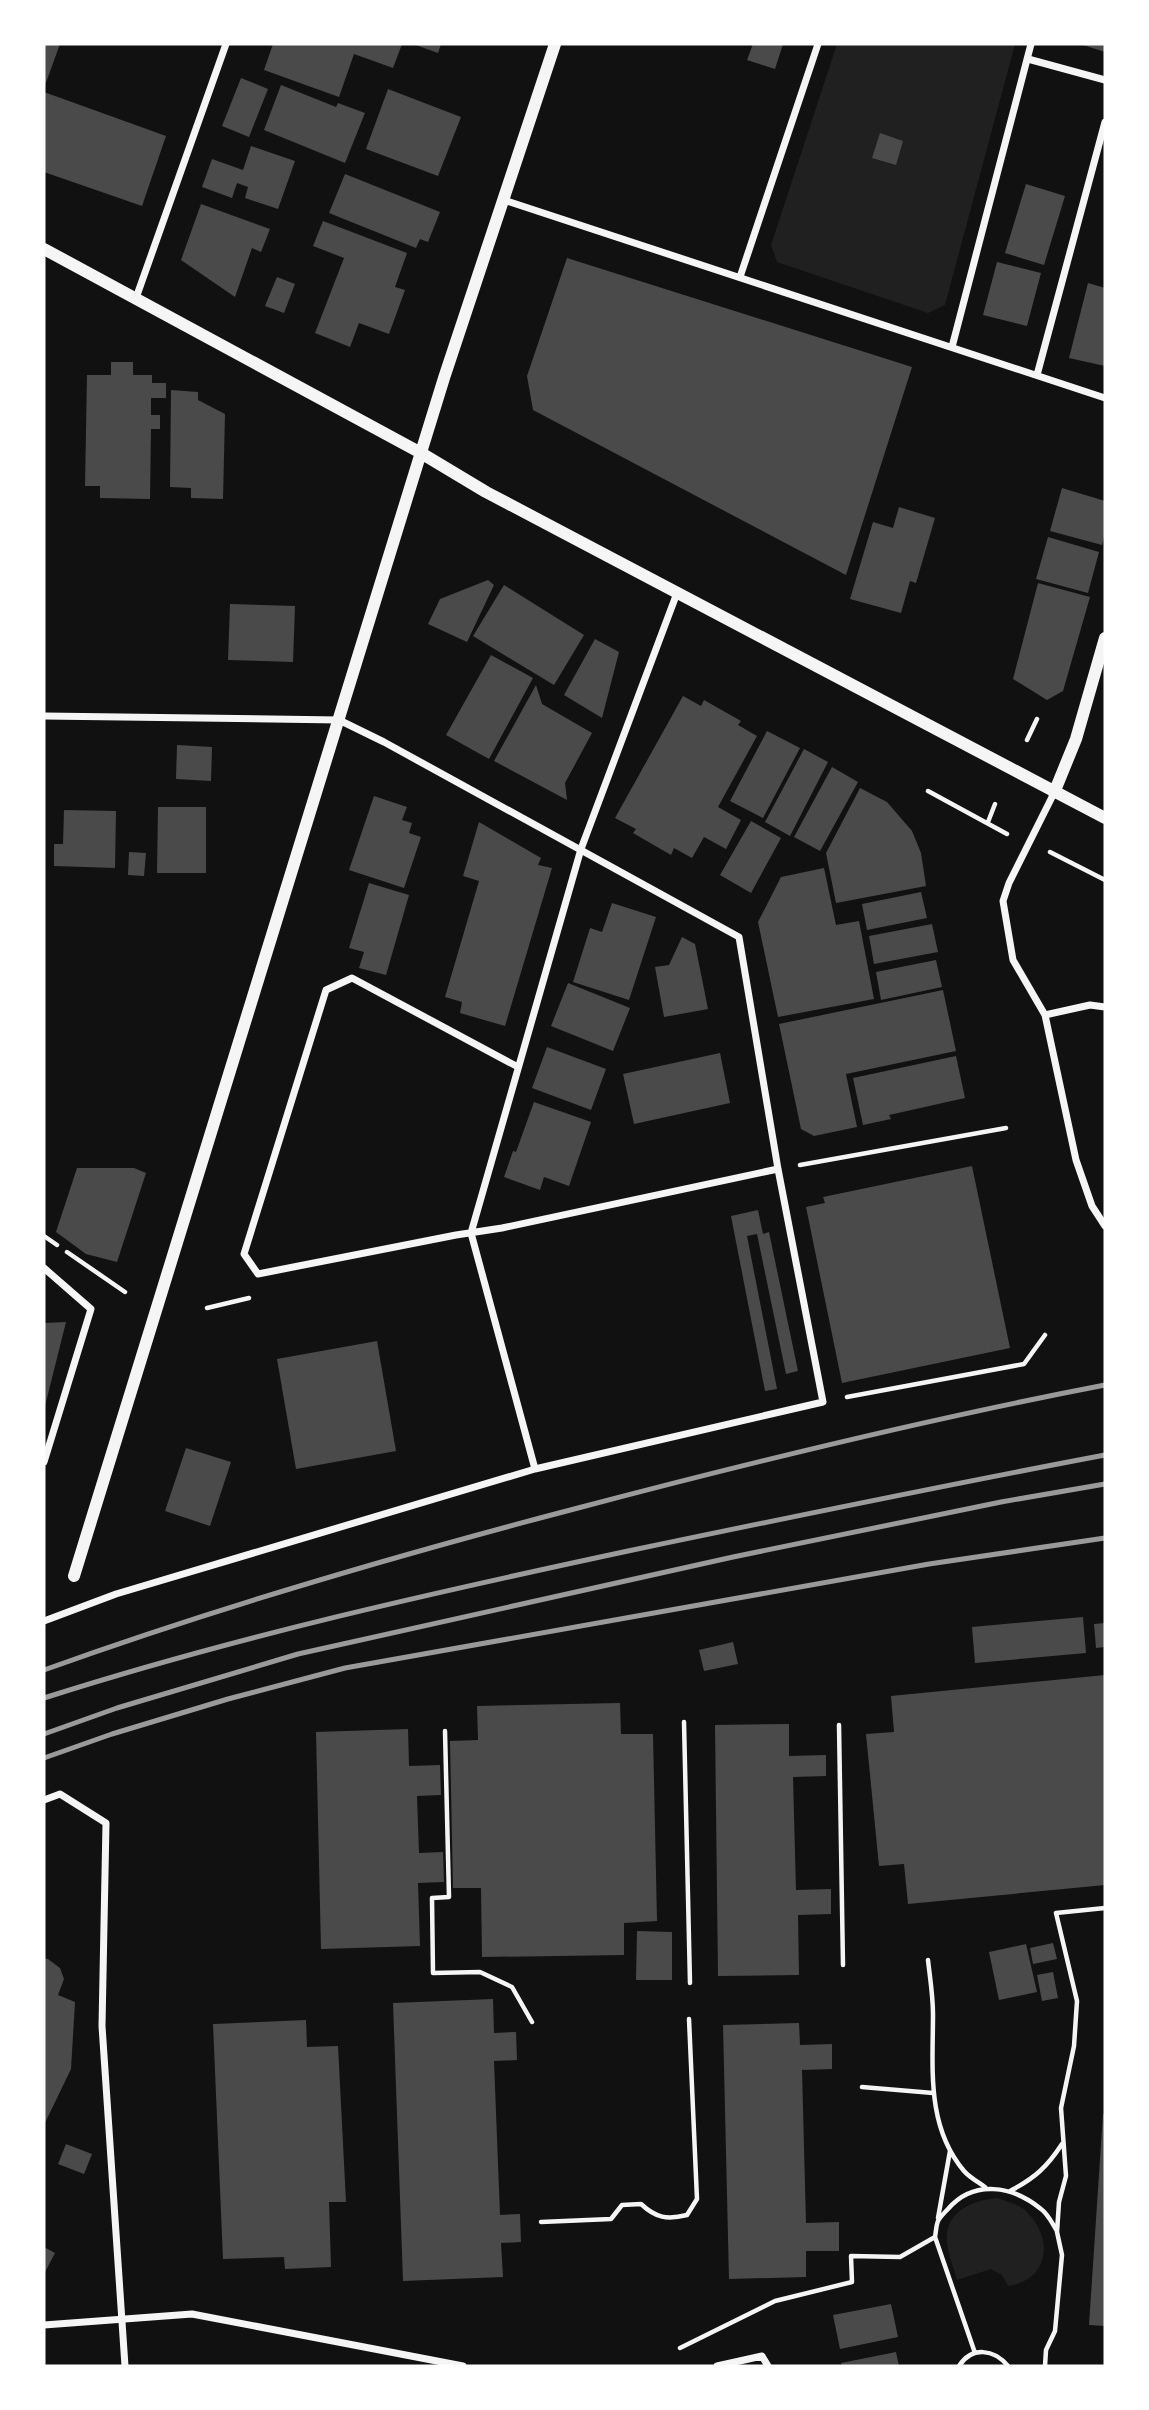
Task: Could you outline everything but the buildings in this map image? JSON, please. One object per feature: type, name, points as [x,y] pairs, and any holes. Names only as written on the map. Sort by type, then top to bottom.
[{"type":"street","points":[[136,298],[226,44]]},
{"type":"street","points":[[74,1576],[421,453],[555,44]]},
{"type":"street","points":[[740,277],[818,44]]},
{"type":"street","points":[[952,347],[1031,44]]},
{"type":"street","points":[[1028,59],[1105,80]]},
{"type":"street","points":[[1037,375],[1105,122]]},
{"type":"street","points":[[504,200],[1105,398]]},
{"type":"street","points":[[44,249],[421,453],[486,492],[1105,818]]},
{"type":"street","points":[[535,1469],[471,1233],[581,849],[677,593]]},
{"type":"street","points":[[1105,638],[1076,739],[1054,793],[1009,883],[1003,901],[1013,960],[1045,1015],[1076,1160],[1092,1206],[1105,1226]]},
{"type":"street","points":[[44,716],[339,720],[384,742],[739,937],[778,1169],[822,1402],[535,1469],[116,1594],[44,1621]]},
{"type":"street","points":[[518,1067],[352,978],[326,990],[244,1254],[258,1274],[527,1223],[778,1169]]},
{"type":"street","points":[[1045,1015],[1090,1005],[1105,1007]]},
{"type":"street","points":[[44,1268],[91,1309],[44,1462]]},
{"type":"street","points":[[44,1800],[60,1794],[106,1824],[102,2026],[125,2366]]},
{"type":"street","points":[[44,2325],[192,2314],[463,2366]]},
{"type":"street","points":[[717,2366],[762,2356],[768,2366]]},
{"type":"path","points":[[1027,740],[1037,719]]},
{"type":"path","points":[[928,791],[1010,836]]},
{"type":"path","points":[[988,822],[995,804]]},
{"type":"path","points":[[1049,851],[1105,880]]},
{"type":"path","points":[[778,1169],[1006,1128]]},
{"type":"path","points":[[44,1236],[125,1292]]},
{"type":"path","points":[[206,1308],[226,1302]]},
{"type":"path","points":[[822,1402],[1024,1364],[1045,1335]]},
{"type":"path","points":[[684,1722],[690,1983]]},
{"type":"path","points":[[839,1725],[843,1965]]},
{"type":"path","points":[[445,1731],[449,1897],[432,1898],[433,1973],[480,1972],[512,1987],[532,2022]]},
{"type":"path","points":[[1045,2366],[1046,2350],[1055,2331],[1060,2281],[1062,2255],[1057,2232],[1059,2202],[1066,2176],[1061,2108],[1074,2046],[1077,2001],[1056,1913],[1105,1908]]},
{"type":"path","points":[[928,1960],[933,2011],[933,2093],[939,2127],[965,2172],[986,2188]]},
{"type":"path","points":[[541,2222],[611,2219],[622,2205],[641,2204],[653,2216],[672,2219],[687,2215],[697,2199],[689,2019]]},
{"type":"path","points":[[862,2087],[933,2093]]},
{"type":"path","points":[[1009,2192],[1030,2181],[1048,2165],[1062,2143]]},
{"type":"path","points":[[950,2150],[935,2237],[975,2353]]},
{"type":"path","points":[[938,2220],[952,2204],[969,2193],[986,2188],[1027,2199],[1044,2211],[1057,2232]]},
{"type":"path","points":[[680,2348],[775,2301],[852,2282],[851,2256],[900,2257],[935,2237]]},
{"type":"path","points":[[959,2366],[968,2356],[986,2351],[994,2353],[1008,2366]]},
{"type":"shaded area","points":[[837,44],[1015,44],[945,305],[928,313],[777,262],[771,245]]},
{"type":"shaded area","points":[[998,2198],[1021,2207],[1036,2223],[1044,2246],[1039,2267],[1032,2276],[1008,2286],[1002,2275],[991,2269],[957,2280],[947,2242],[950,2223],[955,2215],[970,2205]]},
{"type":"railway","points":[[44,1670],[242,1603],[511,1526],[840,1442],[1105,1385]]},
{"type":"railway","points":[[44,1698],[188,1655],[407,1600],[687,1539],[1105,1455]]},
{"type":"railway","points":[[44,1734],[117,1708],[298,1654],[733,1557],[1001,1502],[1105,1484]]},
{"type":"railway","points":[[44,1758],[228,1699],[345,1668],[929,1564],[1105,1538]]}]
